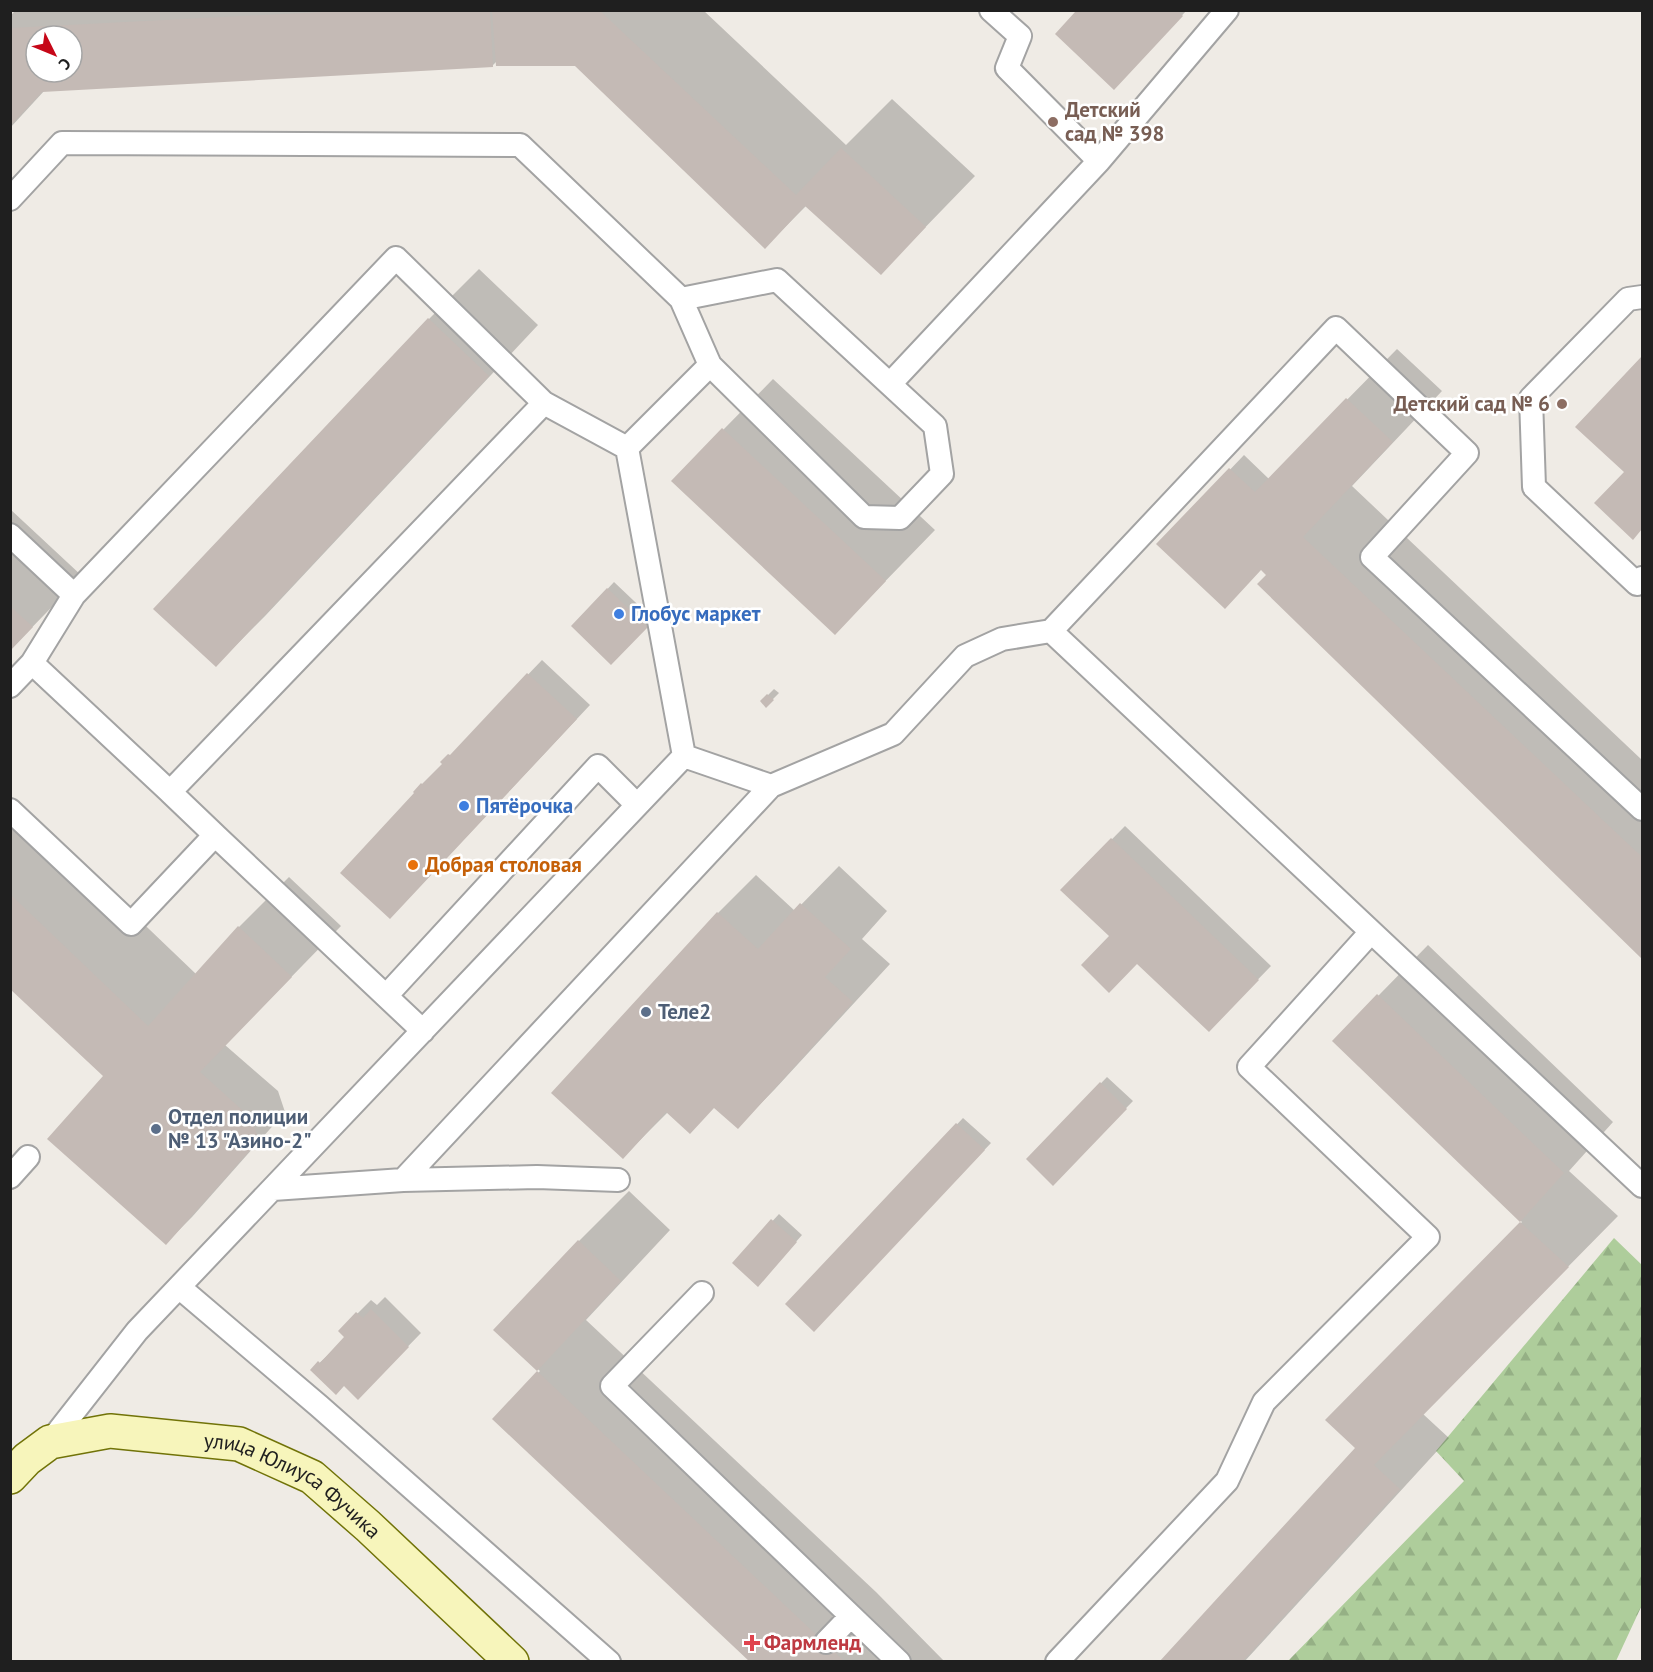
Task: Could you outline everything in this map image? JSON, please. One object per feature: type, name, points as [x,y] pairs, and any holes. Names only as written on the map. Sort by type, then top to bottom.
[{"type":"main road","name":"улица Юлиуса Фучика","points":[[25,1456],[110,1431],[238,1444],[312,1477],[368,1526],[512,1662]]},
{"type":"lane","points":[[991,10],[1020,36],[1007,68],[1099,161]]},
{"type":"lane","points":[[890,384],[1099,161],[1227,10]]},
{"type":"lane","points":[[10,199],[62,143],[520,145],[681,299],[710,365],[864,517],[900,518],[942,474],[935,426],[777,280],[681,299]]},
{"type":"lane","points":[[10,686],[32,663],[74,595],[396,258],[544,403],[627,448]]},
{"type":"lane","points":[[1642,297],[1628,299],[1531,398],[1534,487],[1637,584],[1642,578]]},
{"type":"lane","points":[[403,1180],[771,786],[893,734],[965,656],[1002,639],[1050,631],[1336,328],[1467,453],[1372,557],[1642,809]]},
{"type":"lane","points":[[627,448],[710,365]]},
{"type":"lane","points":[[170,792],[544,403]]},
{"type":"lane","points":[[627,448],[684,756]]},
{"type":"lane","points":[[10,535],[74,595]]},
{"type":"lane","points":[[1050,631],[1642,1186]]},
{"type":"lane","points":[[32,663],[423,1031]]},
{"type":"lane","points":[[684,756],[771,786]]},
{"type":"lane","points":[[25,1456],[137,1331],[684,756]]},
{"type":"lane","points":[[386,996],[598,766],[637,805]]},
{"type":"lane","points":[[10,810],[131,924],[215,835]]},
{"type":"lane","points":[[1058,1662],[1227,1481],[1264,1402],[1428,1237],[1249,1067],[1371,932]]},
{"type":"lane","points":[[10,1177],[28,1157]]},
{"type":"lane","points":[[273,1189],[403,1180],[537,1177],[618,1180]]},
{"type":"lane","points":[[180,1287],[609,1662]]},
{"type":"lane","points":[[702,1293],[612,1386],[899,1662]]},
{"type":"lane","points":[[826,1642],[851,1616]]},
{"type":"green space","points":[[1614,1238],[1642,1265],[1642,1605],[1616,1661],[1288,1661],[1464,1481],[1436,1451]]},
{"type":"building","points":[[360,10],[490,10],[493,67],[42,92],[10,126],[10,28],[24,27],[24,84],[84,84],[84,24]]},
{"type":"building","points":[[492,10],[599,10],[796,195],[841,148],[926,227],[881,275],[805,206],[765,249],[575,66],[496,66]]},
{"type":"building","points":[[1073,10],[1177,10],[1183,16],[1114,90],[1055,34],[1075,12]]},
{"type":"building","points":[[428,318],[489,376],[216,667],[153,609]]},
{"type":"building","points":[[1642,356],[1642,529],[1633,540],[1594,503],[1624,472],[1575,427]]},
{"type":"building","points":[[1346,398],[1393,442],[1303,537],[1642,857],[1642,959],[1257,584],[1266,575],[1261,570],[1225,609],[1156,544],[1229,468],[1255,492]]},
{"type":"building","points":[[722,428],[886,581],[835,635],[671,481]]},
{"type":"building","points":[[607,588],[648,627],[611,665],[571,626]]},
{"type":"building","points":[[10,606],[33,627],[10,651]]},
{"type":"building","points":[[527,673],[577,719],[390,919],[340,873],[421,783],[442,764],[440,762],[448,754],[450,755]]},
{"type":"building","points":[[767,694],[774,700],[766,708],[760,701]]},
{"type":"building","points":[[1111,838],[1259,980],[1209,1032],[1137,964],[1109,993],[1081,965],[1109,936],[1060,890]]},
{"type":"building","points":[[10,894],[148,1026],[238,926],[292,977],[200,1072],[251,1118],[259,1140],[166,1245],[47,1139],[103,1076],[10,989]]},
{"type":"building","points":[[800,903],[851,949],[825,977],[853,1002],[738,1129],[714,1108],[690,1134],[666,1112],[623,1159],[551,1093],[717,912],[758,949]]},
{"type":"building","points":[[1377,994],[1564,1173],[1520,1222],[1332,1041]]},
{"type":"building","points":[[1100,1082],[1127,1109],[1053,1186],[1026,1159]]},
{"type":"building","points":[[956,1123],[985,1150],[814,1332],[785,1304]]},
{"type":"building","points":[[771,1219],[797,1242],[758,1287],[732,1263]]},
{"type":"building","points":[[1520,1222],[1569,1267],[1374,1465],[1400,1489],[1242,1662],[1159,1662],[1355,1448],[1325,1420]]},
{"type":"building","points":[[578,1240],[621,1281],[537,1371],[493,1330]]},
{"type":"building","points":[[371,1309],[409,1347],[358,1400],[344,1386],[336,1395],[310,1370],[318,1361],[320,1363],[344,1337],[338,1331],[356,1312],[363,1318]]},
{"type":"building","points":[[537,1371],[845,1662],[750,1662],[492,1419]]},
{"type":"place","name":"Детский сад № 398","points":[[1053,122]]},
{"type":"place","name":"Детский сад № 6","points":[[1562,404]]},
{"type":"place","name":"Глобус маркет","points":[[619,614]]},
{"type":"place","name":"Пятёрочка","points":[[464,806]]},
{"type":"place","name":"Добрая столовая","points":[[413,865]]},
{"type":"place","name":"Теле2","points":[[646,1012]]},
{"type":"place","name":"Отдел полиции № 13 \"Азино-2\"","points":[[156,1129]]},
{"type":"place","name":"Фармленд","points":[[752,1643]]}]
